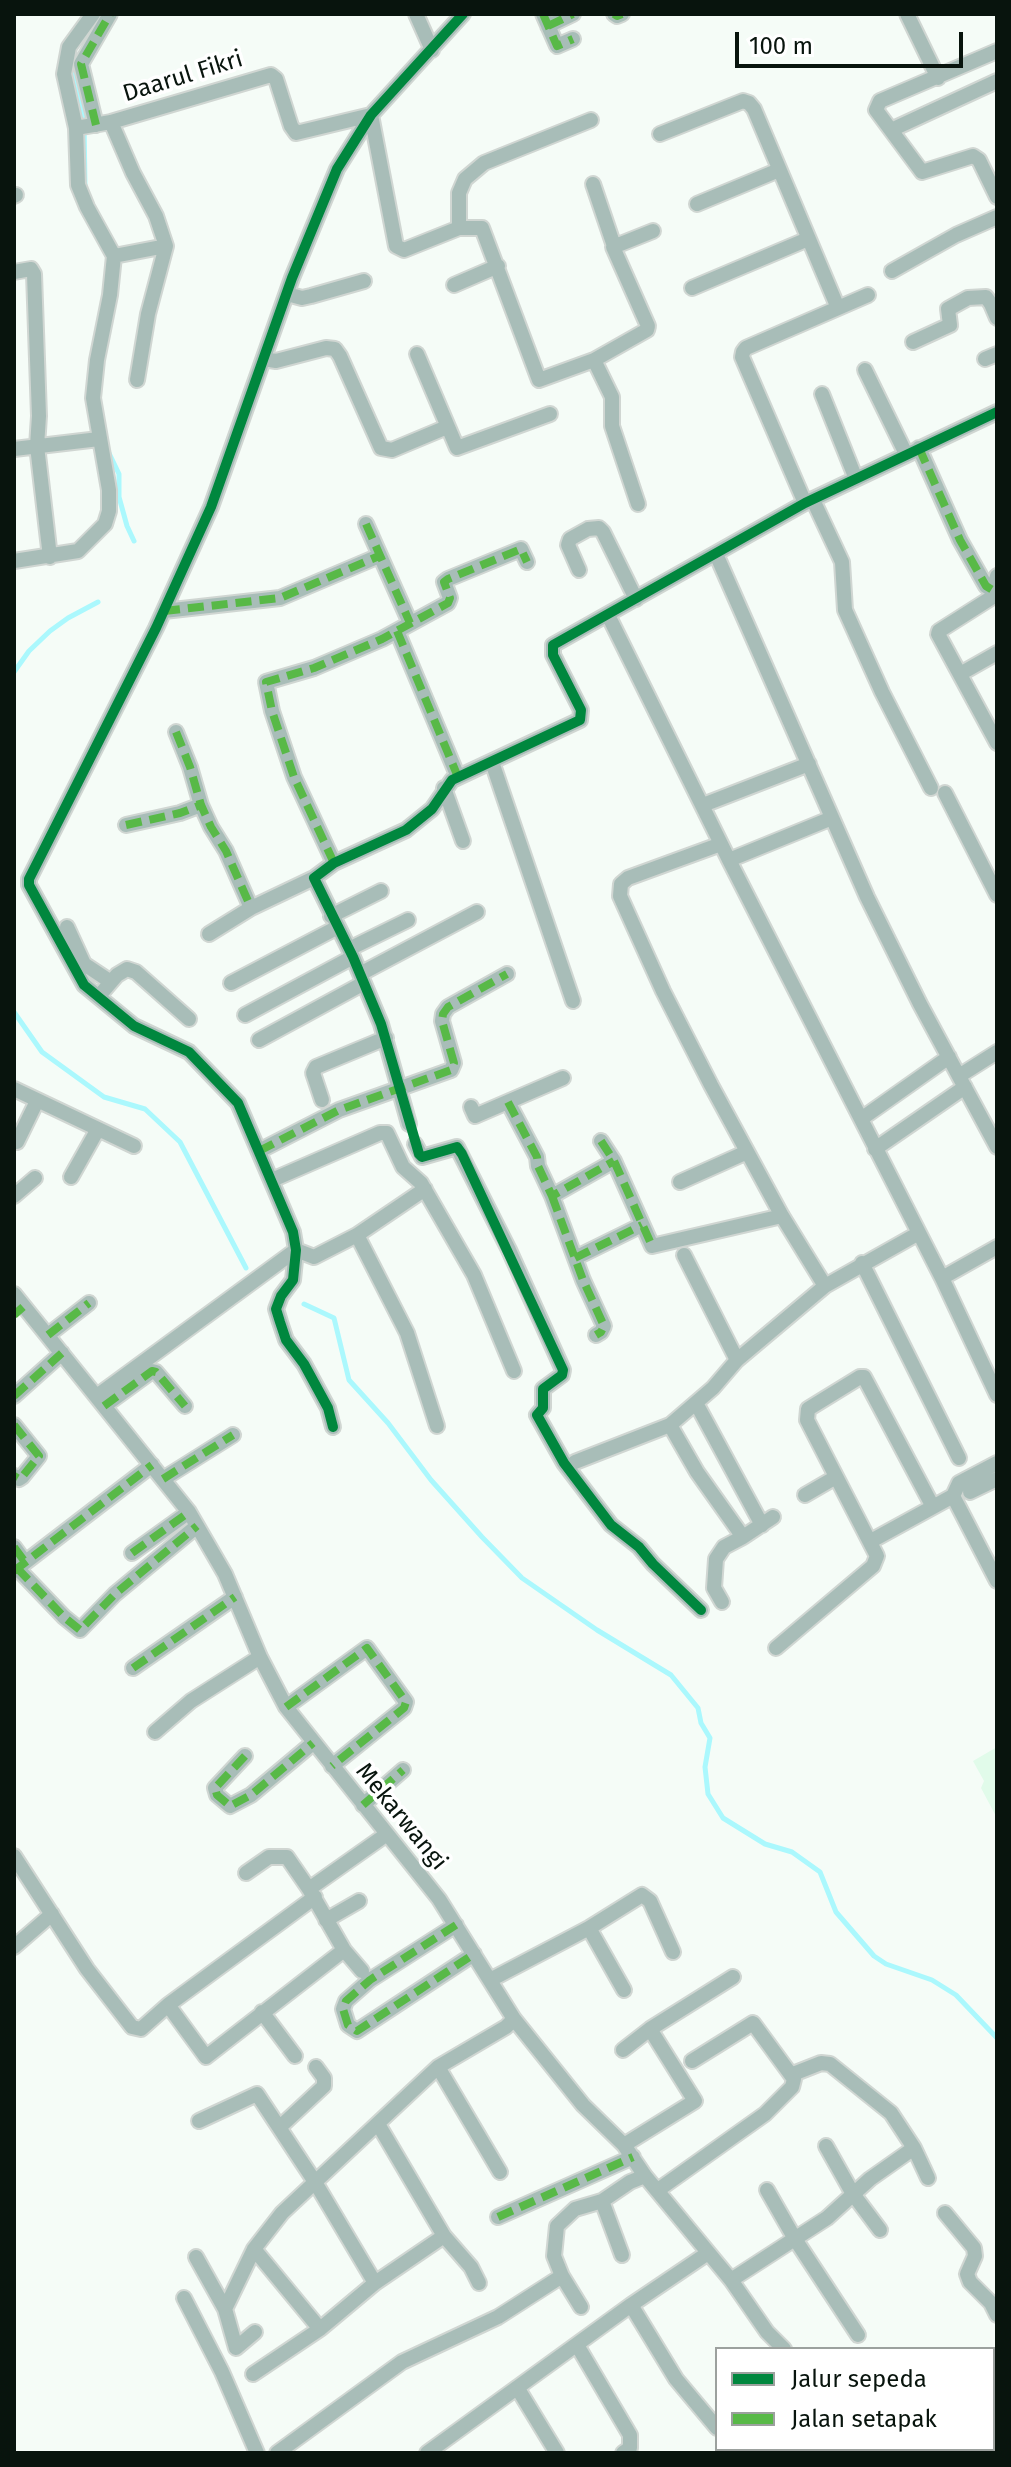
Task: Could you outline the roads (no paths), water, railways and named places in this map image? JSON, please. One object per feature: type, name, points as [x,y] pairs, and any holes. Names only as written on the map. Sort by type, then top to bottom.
[{"type":"street","points":[[93,14],[69,47],[65,63],[67,91],[91,126],[133,173],[156,216],[166,246],[148,314],[137,380]]},
{"type":"street","points":[[110,14],[81,64],[91,126],[78,185],[87,207],[122,254]]},
{"type":"street","points":[[416,14],[432,50]]},
{"type":"street","points":[[333,1427],[328,1408],[304,1364],[286,1340],[276,1309],[293,1280],[296,1250],[293,1232],[238,1103],[189,1052],[134,1026],[84,985],[29,885],[29,879],[164,611],[227,467],[287,294],[337,169],[371,115],[463,14]]},
{"type":"street","points":[[573,14],[545,20],[557,46],[573,39]]},
{"type":"street","points":[[614,14],[622,14]]},
{"type":"street","points":[[907,14],[938,78]]},
{"type":"street","points":[[997,51],[880,101],[876,110],[923,173],[973,156],[997,197]]},
{"type":"street","name":"Daarul Fikri","points":[[91,126],[271,75],[276,79],[296,133],[371,115]]},
{"type":"street","points":[[891,130],[997,81]]},
{"type":"street","points":[[660,134],[743,101],[754,109],[838,308]]},
{"type":"street","points":[[371,115],[396,246],[399,250],[410,248],[459,228],[482,228],[538,379],[594,360],[643,334],[648,326],[614,252],[593,184]]},
{"type":"street","points":[[459,228],[459,193],[465,179],[484,163],[591,120]]},
{"type":"street","points":[[697,204],[779,170]]},
{"type":"street","points":[[892,271],[956,235],[997,217]]},
{"type":"street","points":[[614,246],[653,231]]},
{"type":"street","points":[[692,288],[808,239]]},
{"type":"street","points":[[122,254],[166,246]]},
{"type":"street","points":[[14,561],[78,551],[105,524],[109,511],[109,490],[93,398],[110,295],[122,254]]},
{"type":"street","points":[[454,285],[498,266]]},
{"type":"street","points":[[14,272],[31,269],[34,274],[39,416],[37,446],[50,557]]},
{"type":"street","points":[[287,294],[302,298],[364,281]]},
{"type":"street","points":[[868,295],[746,348],[742,357],[809,502],[842,562],[845,610],[882,692],[997,895]]},
{"type":"street","points":[[913,342],[950,325],[948,309],[968,298],[986,297],[997,318]]},
{"type":"street","points":[[264,359],[276,361],[326,348],[335,349],[381,448],[392,450],[447,427]]},
{"type":"street","points":[[417,354],[459,449],[550,414]]},
{"type":"street","points":[[594,360],[612,397],[612,426],[638,504]]},
{"type":"street","points":[[865,370],[986,586],[996,583]]},
{"type":"street","points":[[822,394],[856,479]]},
{"type":"street","points":[[209,934],[251,908],[314,878],[334,863],[406,830],[432,809],[444,788],[458,777],[582,719],[581,710],[553,655],[553,645],[809,502],[996,415]]},
{"type":"street","points":[[14,449],[99,439]]},
{"type":"street","points":[[366,524],[458,777]]},
{"type":"street","points":[[579,570],[568,545],[570,539],[588,529],[599,528],[636,599]]},
{"type":"street","points":[[334,863],[294,777],[272,711],[266,682],[314,668],[448,603],[450,598],[444,582],[448,579],[521,549],[527,562]]},
{"type":"street","points":[[716,554],[874,910],[997,1147]]},
{"type":"street","points":[[164,611],[280,598],[379,556]]},
{"type":"street","points":[[995,733],[938,638],[939,631],[991,598],[996,583]]},
{"type":"street","points":[[608,615],[942,1278],[997,1395]]},
{"type":"street","points":[[960,674],[997,653]]},
{"type":"street","points":[[176,732],[201,805],[226,851],[251,908]]},
{"type":"street","points":[[492,762],[573,1001]]},
{"type":"street","points":[[703,805],[809,764]]},
{"type":"street","points":[[444,788],[463,841]]},
{"type":"street","points":[[126,825],[201,805]]},
{"type":"street","points":[[729,860],[832,818]]},
{"type":"street","points":[[721,844],[628,878],[621,884],[620,896],[667,1000],[782,1216],[825,1286]]},
{"type":"street","points":[[314,878],[351,953],[386,1038],[409,1124]]},
{"type":"street","points":[[231,983],[381,891]]},
{"type":"street","points":[[259,1040],[477,912]]},
{"type":"street","points":[[245,1015],[408,920]]},
{"type":"street","points":[[67,927],[84,964],[111,982]]},
{"type":"street","points":[[99,996],[127,969],[136,972],[189,1019]]},
{"type":"street","points":[[259,1151],[339,1110],[451,1070],[454,1063],[442,1021],[443,1014],[448,1007],[507,974]]},
{"type":"street","points":[[322,1100],[313,1073],[316,1067],[386,1038]]},
{"type":"street","points":[[875,1149],[997,1052]]},
{"type":"street","points":[[861,1119],[949,1057]]},
{"type":"street","points":[[471,1107],[475,1116],[563,1078]]},
{"type":"street","points":[[14,1089],[134,1146]]},
{"type":"street","points":[[17,1142],[37,1101]]},
{"type":"street","points":[[508,1102],[537,1157],[604,1326],[596,1335]]},
{"type":"street","points":[[71,1177],[98,1129]]},
{"type":"street","points":[[272,1180],[380,1133],[387,1133],[403,1167],[425,1189],[474,1275],[514,1371]]},
{"type":"street","points":[[601,1141],[614,1161],[652,1246],[782,1216]]},
{"type":"street","points":[[415,1144],[422,1157],[457,1147],[509,1250],[563,1370],[562,1375],[543,1389],[543,1408],[537,1415],[564,1463],[611,1525],[639,1547],[701,1610]]},
{"type":"street","points":[[680,1182],[747,1152]]},
{"type":"street","points":[[552,1196],[614,1161]]},
{"type":"street","points":[[14,1196],[35,1178]]},
{"type":"street","points":[[296,1250],[314,1257],[357,1235],[425,1189]]},
{"type":"street","points":[[575,1258],[642,1225]]},
{"type":"street","points":[[575,1462],[670,1425],[713,1388],[737,1360],[825,1286],[919,1233]]},
{"type":"street","points":[[357,1235],[407,1333],[437,1426]]},
{"type":"street","points":[[942,1278],[997,1247]]},
{"type":"street","points":[[101,1401],[296,1250]]},
{"type":"street","points":[[684,1255],[737,1360]]},
{"type":"street","points":[[862,1263],[959,1458]]},
{"type":"street","name":"Mekarwangi","points":[[14,1294],[19,1311],[48,1335],[189,1512],[235,1597],[260,1657],[286,1707],[456,1925],[514,2019],[583,2105],[628,2151],[731,2280],[767,2332],[782,2347]]},
{"type":"street","points":[[48,1335],[89,1303]]},
{"type":"street","points":[[14,1396],[62,1353]]},
{"type":"street","points":[[101,1401],[152,1371],[185,1406]]},
{"type":"street","points":[[776,1648],[873,1566],[877,1556],[805,1415],[808,1409],[864,1377],[933,1507]]},
{"type":"street","points":[[696,1403],[768,1521],[724,1547],[716,1559],[714,1588],[722,1602]]},
{"type":"street","points":[[14,1425],[39,1456],[22,1477],[14,1476]]},
{"type":"street","points":[[670,1425],[697,1472],[743,1537]]},
{"type":"street","points":[[163,1479],[233,1435]]},
{"type":"street","points":[[871,1541],[953,1496],[959,1483],[997,1463]]},
{"type":"street","points":[[19,1567],[152,1465]]},
{"type":"street","points":[[805,1495],[836,1477]]},
{"type":"street","points":[[970,1492],[997,1479]]},
{"type":"street","points":[[953,1496],[997,1581]]},
{"type":"street","points":[[132,1553],[189,1512]]},
{"type":"street","points":[[14,1547],[19,1567],[64,1617],[80,1630],[115,1594],[197,1526]]},
{"type":"street","points":[[133,1668],[235,1597]]},
{"type":"street","points":[[286,1707],[367,1648],[406,1702],[404,1708],[332,1766]]},
{"type":"street","points":[[155,1732],[191,1701],[260,1657]]},
{"type":"street","points":[[245,1756],[215,1788],[217,1795],[230,1806],[251,1795],[313,1743]]},
{"type":"street","points":[[363,1805],[403,1770]]},
{"type":"street","points":[[14,1856],[87,1969],[132,2027],[141,2029],[387,1834]]},
{"type":"street","points":[[246,1873],[269,1857],[287,1857],[312,1893],[344,1950],[362,1971]]},
{"type":"street","points":[[490,1980],[589,1928],[642,1895],[650,1901],[673,1952]]},
{"type":"street","points":[[326,1920],[359,1901]]},
{"type":"street","points":[[14,1947],[52,1914]]},
{"type":"street","points":[[456,1925],[370,1980],[346,2001],[343,2009],[348,2025],[357,2031],[474,1954]]},
{"type":"street","points":[[589,1928],[624,1990]]},
{"type":"street","points":[[168,2005],[206,2057],[344,1950]]},
{"type":"street","points":[[623,2050],[650,2029],[733,1977]]},
{"type":"street","points":[[262,2012],[295,2056]]},
{"type":"street","points":[[225,2309],[254,2249],[282,2213],[438,2067],[506,2027],[514,2019]]},
{"type":"street","points":[[658,2190],[765,2114],[792,2087],[793,2074],[753,2023],[692,2061]]},
{"type":"street","points":[[498,2217],[628,2151],[695,2101],[650,2029]]},
{"type":"street","points":[[793,2074],[821,2063],[830,2064],[891,2113],[914,2148],[928,2178]]},
{"type":"street","points":[[280,2127],[324,2086],[324,2078],[316,2067]]},
{"type":"street","points":[[438,2067],[500,2172]]},
{"type":"street","points":[[199,2121],[257,2094],[315,2182],[375,2283]]},
{"type":"street","points":[[378,2124],[444,2236],[471,2267],[479,2283]]},
{"type":"street","points":[[826,2146],[853,2194],[880,2230]]},
{"type":"street","points":[[731,2280],[835,2212],[853,2194],[914,2148]]},
{"type":"street","points":[[581,2307],[554,2256],[557,2226],[575,2209],[602,2201],[645,2176]]},
{"type":"street","points":[[767,2190],[858,2335]]},
{"type":"street","points":[[602,2201],[622,2255]]},
{"type":"street","points":[[945,2213],[974,2248],[975,2256],[967,2274],[997,2315]]},
{"type":"street","points":[[253,2374],[320,2329],[375,2283],[444,2236]]},
{"type":"street","points":[[254,2249],[320,2329]]},
{"type":"street","points":[[427,2453],[708,2253]]},
{"type":"street","points":[[196,2257],[225,2309],[236,2348],[255,2332]]},
{"type":"street","points":[[277,2453],[402,2362],[498,2317],[562,2276]]},
{"type":"street","points":[[184,2298],[222,2372],[257,2453]]},
{"type":"street","points":[[631,2305],[676,2379],[715,2426]]},
{"type":"street","points":[[577,2345],[630,2435],[630,2448],[623,2453]]},
{"type":"street","points":[[518,2389],[557,2453]]},
{"type":"waterway","points":[[78,58],[71,69],[84,117],[85,189]]},
{"type":"waterway","points":[[108,451],[119,474],[119,497],[134,541]]},
{"type":"waterway","points":[[14,672],[29,651],[50,631],[98,602]]},
{"type":"waterway","points":[[14,1012],[42,1052],[104,1097],[145,1109],[180,1142],[246,1268]]},
{"type":"waterway","points":[[304,1304],[334,1318],[349,1380],[482,1537],[522,1578],[597,1630],[671,1675],[698,1708],[701,1723],[710,1738],[705,1767],[708,1794],[723,1818],[765,1844],[792,1852],[820,1872],[836,1912],[874,1956],[886,1964],[932,1980],[956,1995],[997,2038]]}]
